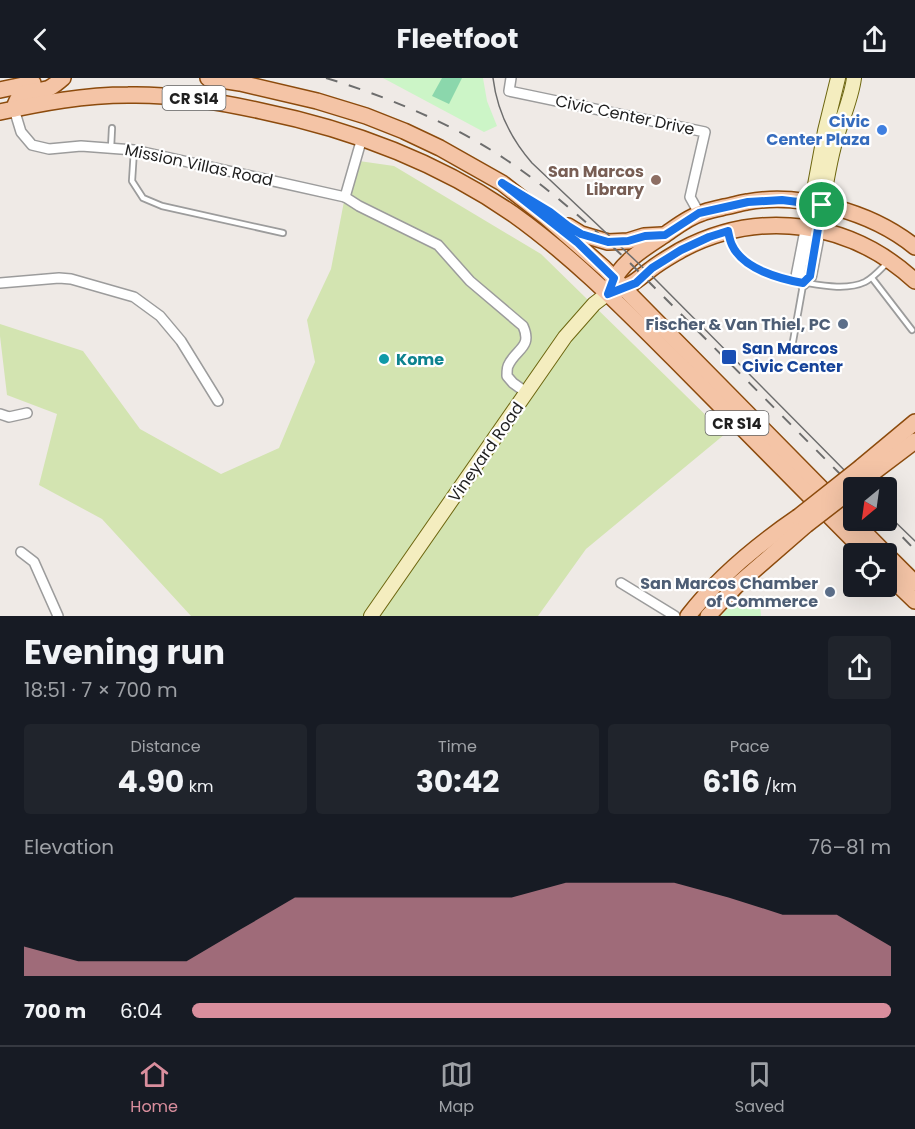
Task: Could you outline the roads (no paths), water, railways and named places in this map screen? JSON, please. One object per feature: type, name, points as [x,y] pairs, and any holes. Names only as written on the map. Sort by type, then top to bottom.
[{"type":"main road","points":[[0,90],[61,78]]},
{"type":"main road","points":[[7,110],[21,94],[50,88],[61,78]]},
{"type":"main road","name":"CR S14","points":[[208,78],[317,101],[366,116],[440,148],[502,183],[577,242],[619,283],[827,503],[858,543]]},
{"type":"main road","points":[[813,229],[825,131],[838,78]]},
{"type":"main road","points":[[817,204],[854,78]]},
{"type":"main road","name":"CR S14","points":[[7,110],[104,95],[176,96],[228,104],[288,116],[363,138],[468,185],[560,250],[827,503],[873,543]]},
{"type":"main road","points":[[502,183],[550,212],[568,226],[591,238],[622,242],[645,236],[665,235]]},
{"type":"main road","points":[[608,294],[619,283],[621,268],[648,245],[699,213],[748,202],[782,200],[817,204],[855,214],[880,225],[915,247]]},
{"type":"main road","points":[[619,283],[636,283],[652,268],[681,250],[709,237],[751,227],[781,225],[836,234],[867,247],[890,261],[915,281]]},
{"type":"main road","name":"Vineyard Road","points":[[371,616],[565,337],[594,304],[608,294]]},
{"type":"main road","points":[[862,477],[915,422]]},
{"type":"main road","points":[[708,616],[802,521],[866,471],[915,441]]},
{"type":"main road","points":[[688,616],[743,558],[843,495]]},
{"type":"main road","name":"CR S14","points":[[897,565],[915,582]]},
{"type":"main road","points":[[897,584],[915,601]]},
{"type":"street","name":"Civic Center Drive","points":[[511,78],[509,91],[705,132],[690,197],[699,213]]},
{"type":"street","name":"Mission Villas Road","points":[[7,110],[32,145],[49,149],[81,146],[134,150],[345,197],[438,246],[470,281],[523,326],[527,335],[525,344],[508,366],[507,376],[527,393]]},
{"type":"street","points":[[345,197],[363,138]]},
{"type":"street","points":[[803,283],[810,276],[813,229]]},
{"type":"street","points":[[0,282],[71,279],[134,297],[160,316],[181,341],[218,401]]},
{"type":"street","points":[[0,414],[9,417],[27,413]]},
{"type":"street","points":[[21,552],[34,562],[58,616]]},
{"type":"street","points":[[621,583],[675,616]]},
{"type":"lane","points":[[111,148],[112,128]]},
{"type":"lane","points":[[134,150],[132,181],[143,198],[162,206],[283,233]]},
{"type":"lane","points":[[728,231],[732,247],[749,264],[762,272],[803,283],[833,287],[863,283],[872,278],[890,261]]},
{"type":"lane","points":[[872,278],[912,330]]},
{"type":"lane","points":[[792,347],[803,283]]},
{"type":"tram line","points":[[493,78],[506,124],[532,163],[655,279],[851,477]]},
{"type":"tram line","points":[[897,524],[915,541]]},
{"type":"railway","points":[[326,78],[396,102],[463,134],[505,159],[554,195],[629,262],[843,477]]},
{"type":"railway","points":[[897,531],[915,550]]},
{"type":"place","name":"Civic Center Plaza","points":[[882,130]]},
{"type":"place","name":"San Marcos Library","points":[[656,180]]},
{"type":"place","name":"Fischer & Van Thiel, PC","points":[[843,324]]},
{"type":"place","name":"San Marcos Civic Center","points":[[729,357]]},
{"type":"place","name":"Kome","points":[[384,359]]},
{"type":"place","name":"San Marcos Chamber of Commerce","points":[[830,592]]}]
